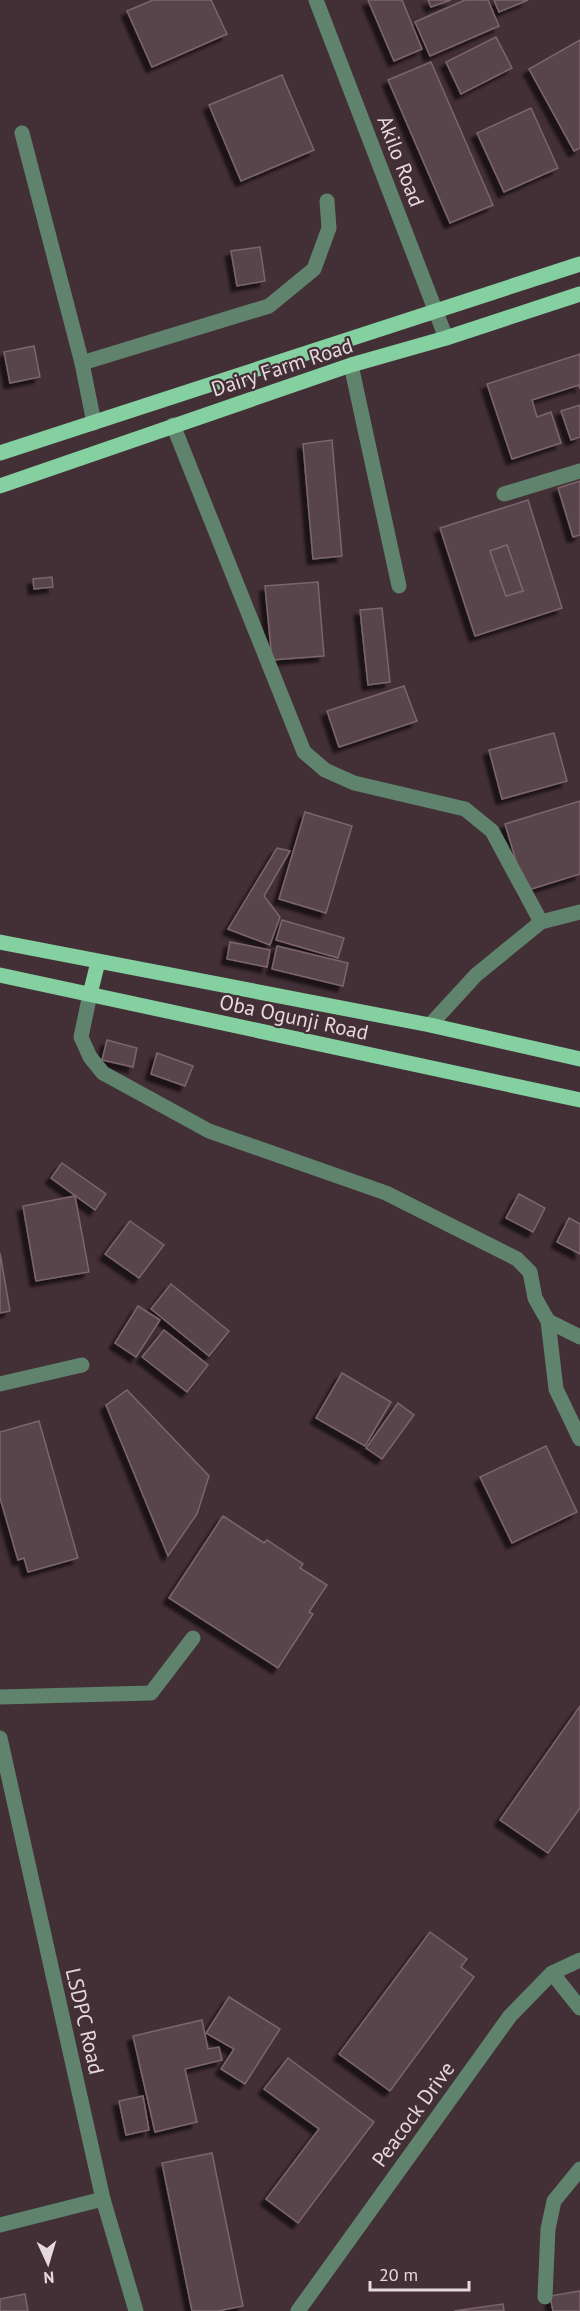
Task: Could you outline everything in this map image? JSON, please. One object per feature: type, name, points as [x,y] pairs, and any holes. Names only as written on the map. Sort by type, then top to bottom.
[{"type":"main road","name":"Dairy Farm Road","points":[[0,453],[580,264]]},
{"type":"main road","name":"Dairy Farm Road","points":[[0,486],[351,365],[446,338],[580,294]]},
{"type":"main road","name":"Oba Ogunji Road","points":[[0,942],[430,1025],[580,1059]]},
{"type":"main road","points":[[90,994],[98,962]]},
{"type":"main road","name":"Oba Ogunji Road","points":[[4,977],[580,1100]]},
{"type":"street","name":"Akilo Road","points":[[316,0],[446,338]]},
{"type":"street","points":[[22,133],[82,363],[94,423]]},
{"type":"street","points":[[82,363],[269,306],[314,269],[328,228],[327,201]]},
{"type":"street","points":[[351,365],[399,586]]},
{"type":"street","points":[[173,425],[304,752],[325,771],[354,783],[465,809],[492,831],[541,922]]},
{"type":"street","points":[[504,494],[580,471]]},
{"type":"street","points":[[430,1025],[476,975],[541,922],[580,912]]},
{"type":"street","points":[[90,994],[81,1037],[90,1057],[104,1073],[209,1131],[386,1193],[517,1259],[530,1272],[535,1298],[548,1321],[556,1389],[580,1438]]},
{"type":"street","points":[[548,1321],[580,1337]]},
{"type":"street","points":[[0,1383],[82,1365]]},
{"type":"street","points":[[0,1697],[151,1693],[193,1638]]},
{"type":"street","name":"LSDPC Road","points":[[0,1738],[103,2199],[136,2311]]},
{"type":"street","name":"Peacock Drive","points":[[298,2311],[510,2016],[552,1973],[580,1960]]},
{"type":"street","points":[[552,1973],[580,2008]]},
{"type":"street","points":[[545,2297],[548,2229],[554,2200],[580,2169]]},
{"type":"street","points":[[0,2225],[103,2199]]},
{"type":"building","points":[[153,0],[211,0],[227,34],[152,67],[127,11]]},
{"type":"building","points":[[368,0],[402,0],[422,49],[394,61]]},
{"type":"building","points":[[428,0],[451,0],[431,7]]},
{"type":"building","points":[[465,0],[488,0],[499,26],[430,56],[415,22]]},
{"type":"building","points":[[494,0],[528,0],[499,12]]},
{"type":"building","points":[[496,37],[512,68],[461,94],[446,62]]},
{"type":"building","points":[[580,40],[580,148],[574,151],[529,69]]},
{"type":"building","points":[[431,62],[493,205],[450,223],[388,80]]},
{"type":"building","points":[[282,75],[314,150],[241,181],[209,105]]},
{"type":"building","points":[[531,108],[558,168],[504,192],[477,133]]},
{"type":"building","points":[[260,247],[265,281],[237,286],[231,251]]},
{"type":"building","points":[[34,346],[40,377],[10,383],[4,352]]},
{"type":"building","points":[[580,354],[580,389],[579,385],[532,400],[537,417],[551,412],[561,443],[512,459],[487,384]]},
{"type":"building","points":[[580,405],[580,437],[571,440],[561,411]]},
{"type":"building","points":[[332,440],[342,556],[313,559],[303,444]]},
{"type":"building","points":[[580,481],[580,535],[573,537],[558,488]]},
{"type":"building","points":[[528,500],[562,608],[475,636],[440,528]],"holes":[[[507,545],[523,591],[506,596],[490,551]]]},
{"type":"building","points":[[507,545],[523,591],[506,596],[490,551]]},
{"type":"building","points":[[52,577],[53,587],[34,589],[33,579]]},
{"type":"building","points":[[318,582],[324,656],[272,660],[265,586]]},
{"type":"building","points":[[382,608],[390,682],[368,685],[360,610]]},
{"type":"building","points":[[404,686],[417,721],[339,747],[327,711]]},
{"type":"building","points":[[554,733],[567,781],[502,799],[489,750]]},
{"type":"building","points":[[580,801],[580,874],[525,891],[505,824]]},
{"type":"building","points":[[305,812],[352,826],[326,913],[279,899]]},
{"type":"building","points":[[277,848],[290,851],[264,896],[280,917],[270,945],[228,929]]},
{"type":"building","points":[[282,920],[344,938],[338,958],[276,940]]},
{"type":"building","points":[[230,942],[270,950],[267,967],[227,959]]},
{"type":"building","points":[[277,946],[348,963],[343,986],[272,969]]},
{"type":"building","points":[[107,1040],[137,1048],[133,1067],[102,1060]]},
{"type":"building","points":[[157,1053],[193,1066],[185,1086],[151,1074]]},
{"type":"building","points":[[62,1163],[106,1194],[95,1210],[51,1178]]},
{"type":"building","points":[[519,1194],[545,1208],[533,1232],[506,1218]]},
{"type":"building","points":[[75,1196],[89,1272],[36,1281],[23,1206]]},
{"type":"building","points":[[569,1218],[580,1224],[580,1254],[557,1242]]},
{"type":"building","points":[[130,1221],[164,1245],[139,1278],[105,1254]]},
{"type":"building","points":[[0,1253],[10,1311],[0,1313]]},
{"type":"building","points":[[171,1284],[229,1331],[209,1356],[151,1309]]},
{"type":"building","points":[[138,1306],[160,1320],[136,1357],[115,1343]]},
{"type":"building","points":[[164,1330],[208,1365],[187,1392],[142,1357]]},
{"type":"building","points":[[342,1373],[391,1402],[365,1446],[316,1418]]},
{"type":"building","points":[[127,1390],[209,1476],[197,1514],[168,1556],[106,1405]]},
{"type":"building","points":[[398,1403],[414,1415],[382,1459],[366,1448]]},
{"type":"building","points":[[39,1421],[78,1558],[28,1572],[24,1558],[18,1560],[0,1498],[0,1432]]},
{"type":"building","points":[[546,1446],[577,1512],[512,1543],[480,1477]]},
{"type":"building","points":[[223,1516],[264,1543],[267,1540],[303,1564],[300,1568],[327,1585],[309,1612],[313,1614],[278,1668],[169,1598]]},
{"type":"building","points":[[580,1706],[580,1808],[548,1853],[500,1820]]},
{"type":"building","points":[[430,1932],[467,1959],[461,1967],[474,1977],[390,2091],[339,2054]]},
{"type":"building","points":[[229,1997],[280,2029],[245,2084],[221,2069],[234,2049],[206,2033]]},
{"type":"building","points":[[202,2020],[208,2049],[219,2047],[222,2060],[185,2069],[197,2122],[155,2132],[133,2036]]},
{"type":"building","points":[[288,2058],[374,2122],[298,2223],[266,2199],[319,2129],[264,2089]]},
{"type":"building","points":[[143,2096],[149,2130],[126,2135],[119,2101]]},
{"type":"building","points":[[212,2153],[243,2306],[218,2311],[192,2311],[162,2163]]},
{"type":"building","points":[[580,2291],[580,2311],[553,2311],[550,2296]]},
{"type":"building","points":[[25,2294],[28,2311],[0,2311],[0,2299]]},
{"type":"building","points":[[503,2304],[504,2311],[454,2311]]}]
